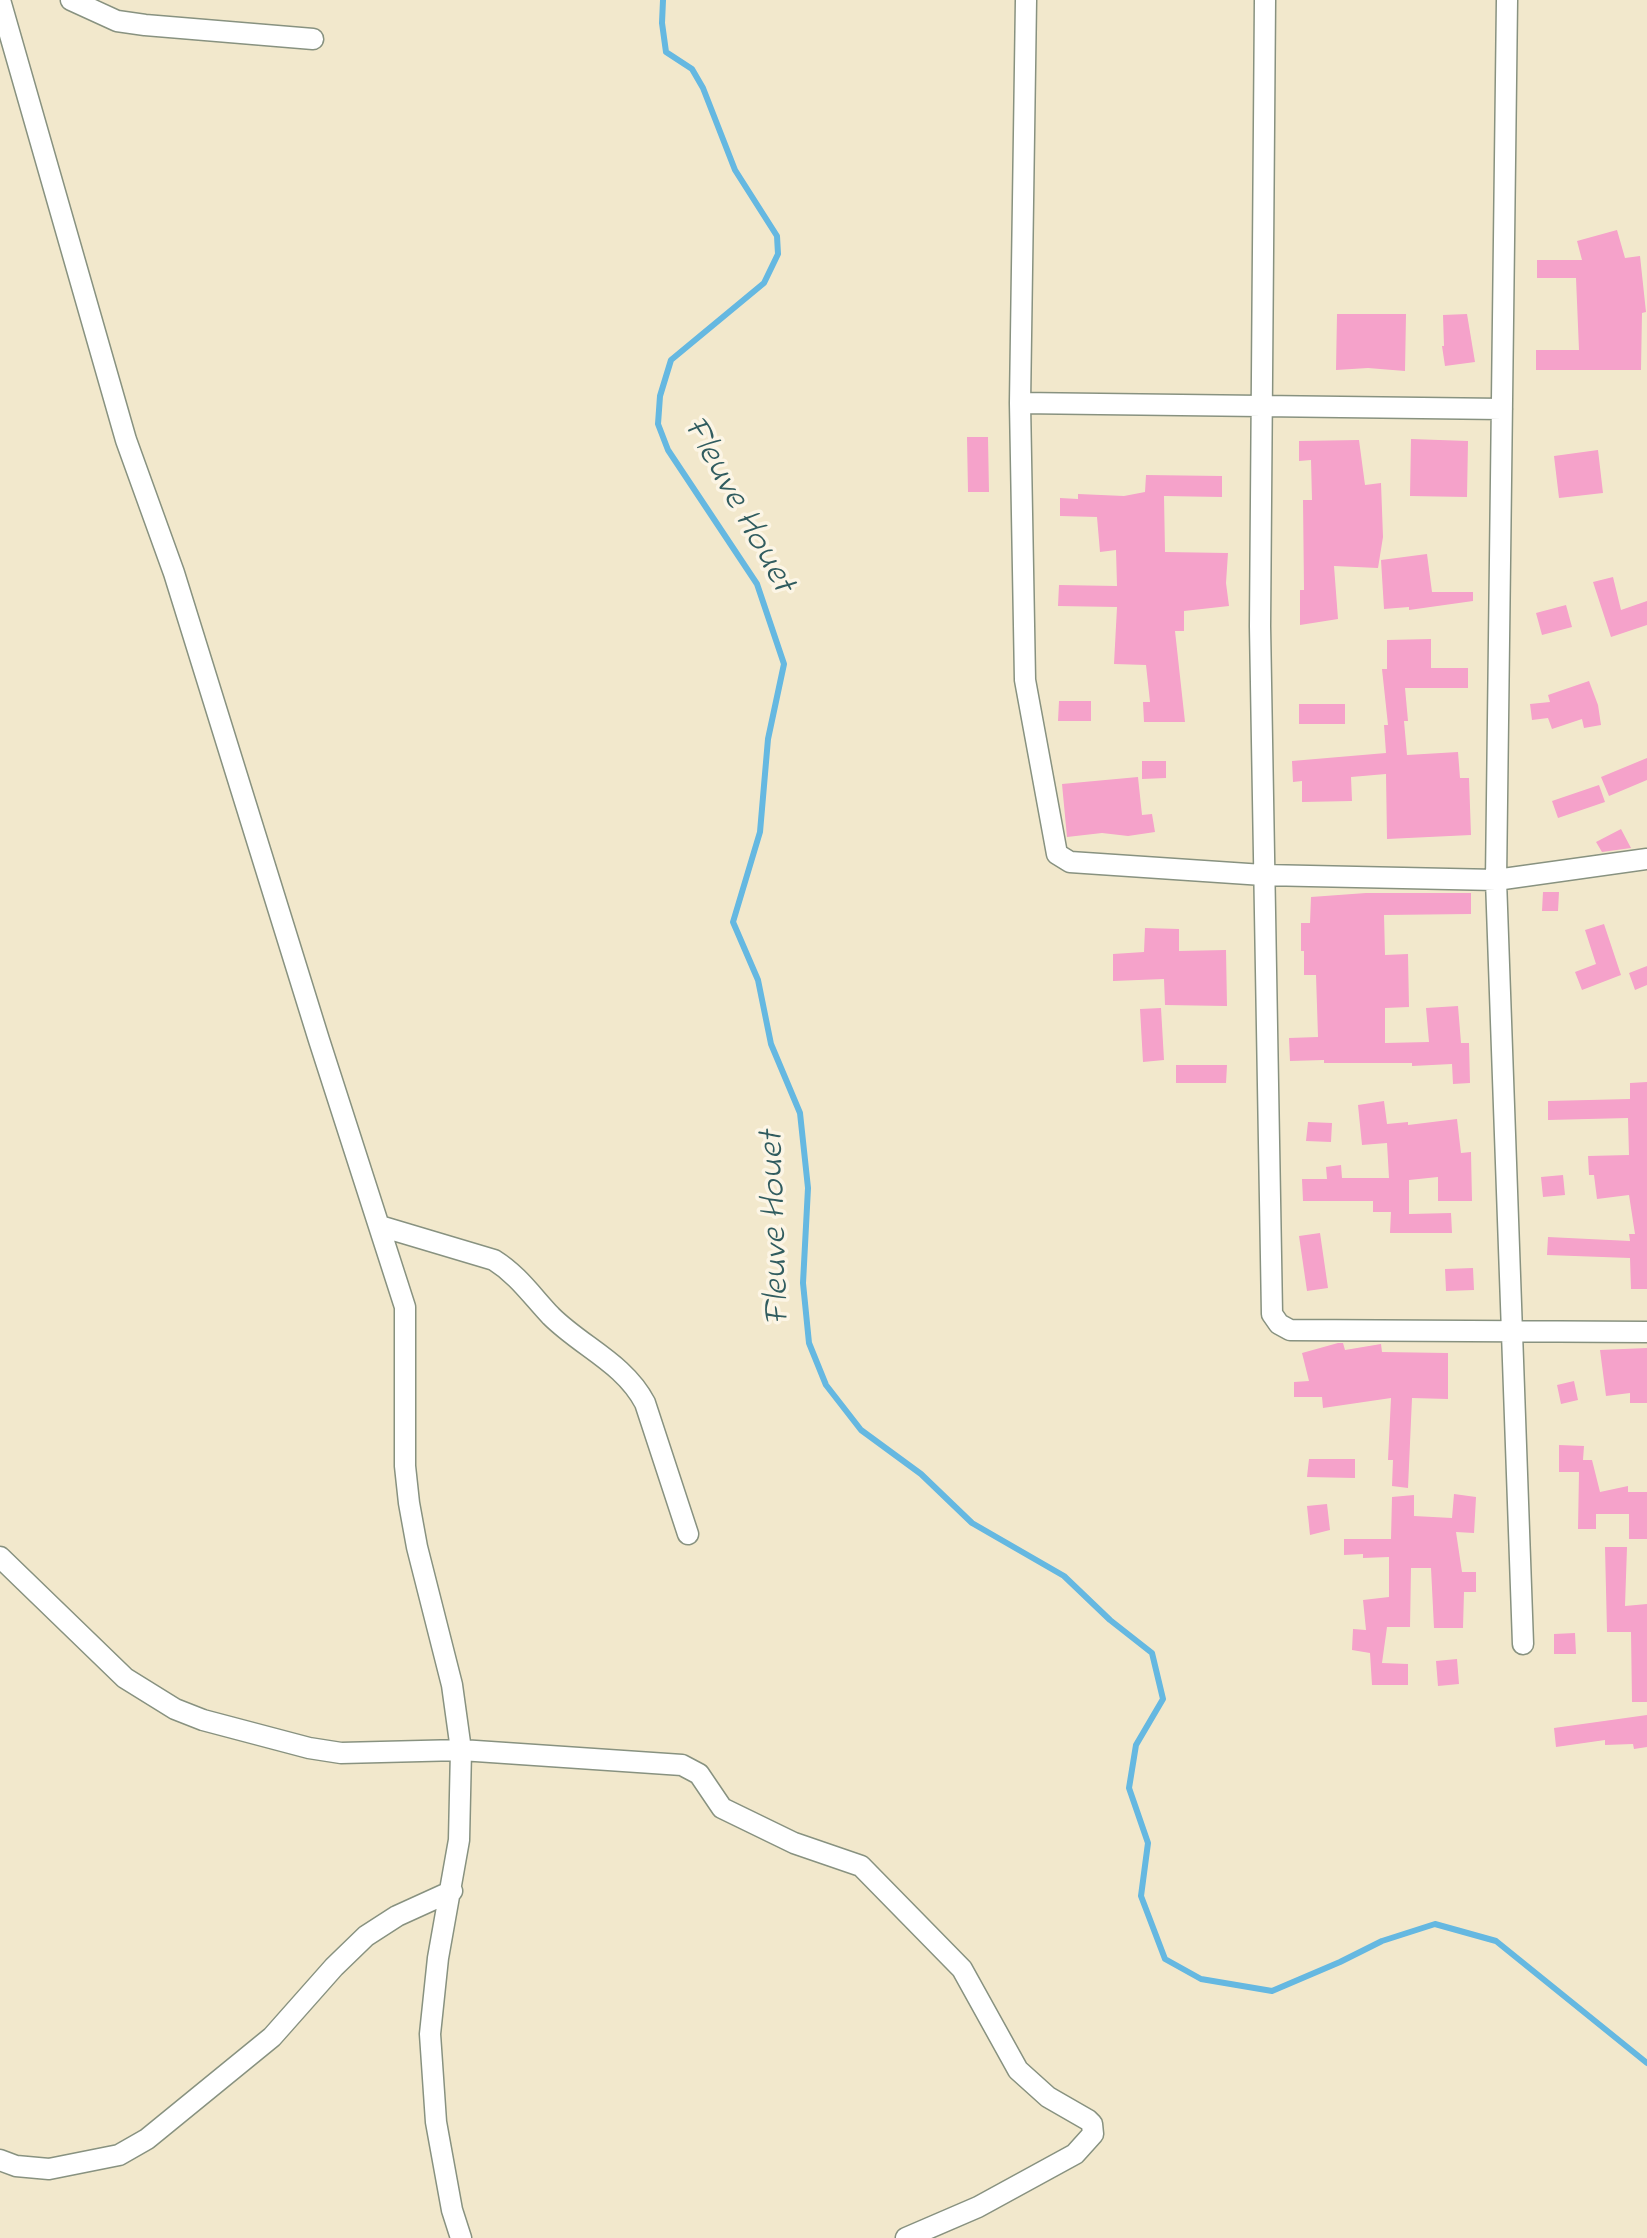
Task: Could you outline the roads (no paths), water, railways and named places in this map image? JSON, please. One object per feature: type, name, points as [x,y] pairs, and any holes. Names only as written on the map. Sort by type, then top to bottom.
[{"type":"street","points":[[0,0],[126,440],[174,573],[405,1307],[405,1450],[409,1503],[452,1685],[461,1750],[459,1840],[433,1992],[430,2034],[432,2081],[443,2168],[461,2238]]},
{"type":"street","points":[[71,0],[117,21],[313,39]]},
{"type":"street","points":[[1026,0],[1020,403],[1025,680],[1054,848],[1070,862],[1263,875],[1496,880],[1647,859]]},
{"type":"street","points":[[1265,0],[1260,626],[1272,1314],[1279,1324],[1290,1330],[1647,1332]]},
{"type":"street","points":[[1507,0],[1496,880],[1523,1644]]},
{"type":"street","points":[[1020,403],[1502,409]]},
{"type":"street","points":[[380,1226],[494,1260],[508,1269],[570,1333],[623,1371],[645,1403],[688,1534]]},
{"type":"street","points":[[0,1557],[125,1678],[175,1709],[203,1720],[309,1748],[341,1753],[461,1750],[682,1765],[699,1774],[722,1808],[794,1843],[861,1866],[962,1969],[1018,2070],[1048,2097],[1092,2124],[1093,2134],[1075,2154],[978,2207],[906,2238]]},
{"type":"street","points":[[0,2160],[16,2166],[49,2169],[119,2155],[147,2139],[272,2037],[366,1936],[397,1916],[452,1891]]},
{"type":"waterway","name":"Fleuve Houet","points":[[663,0],[666,52],[692,69],[703,88],[735,170],[777,236],[778,254],[764,283],[671,360],[660,396],[658,424],[668,450],[757,584],[784,664],[768,739],[760,832],[733,922],[758,980],[771,1044],[800,1113],[808,1188],[803,1283],[809,1343],[826,1385],[861,1430],[921,1474],[972,1523],[1064,1576],[1110,1620],[1152,1653],[1163,1699],[1136,1745],[1129,1788],[1148,1843],[1141,1896],[1165,1959],[1201,1979],[1272,1991],[1382,1941],[1435,1924],[1496,1941],[1647,2063]]}]
